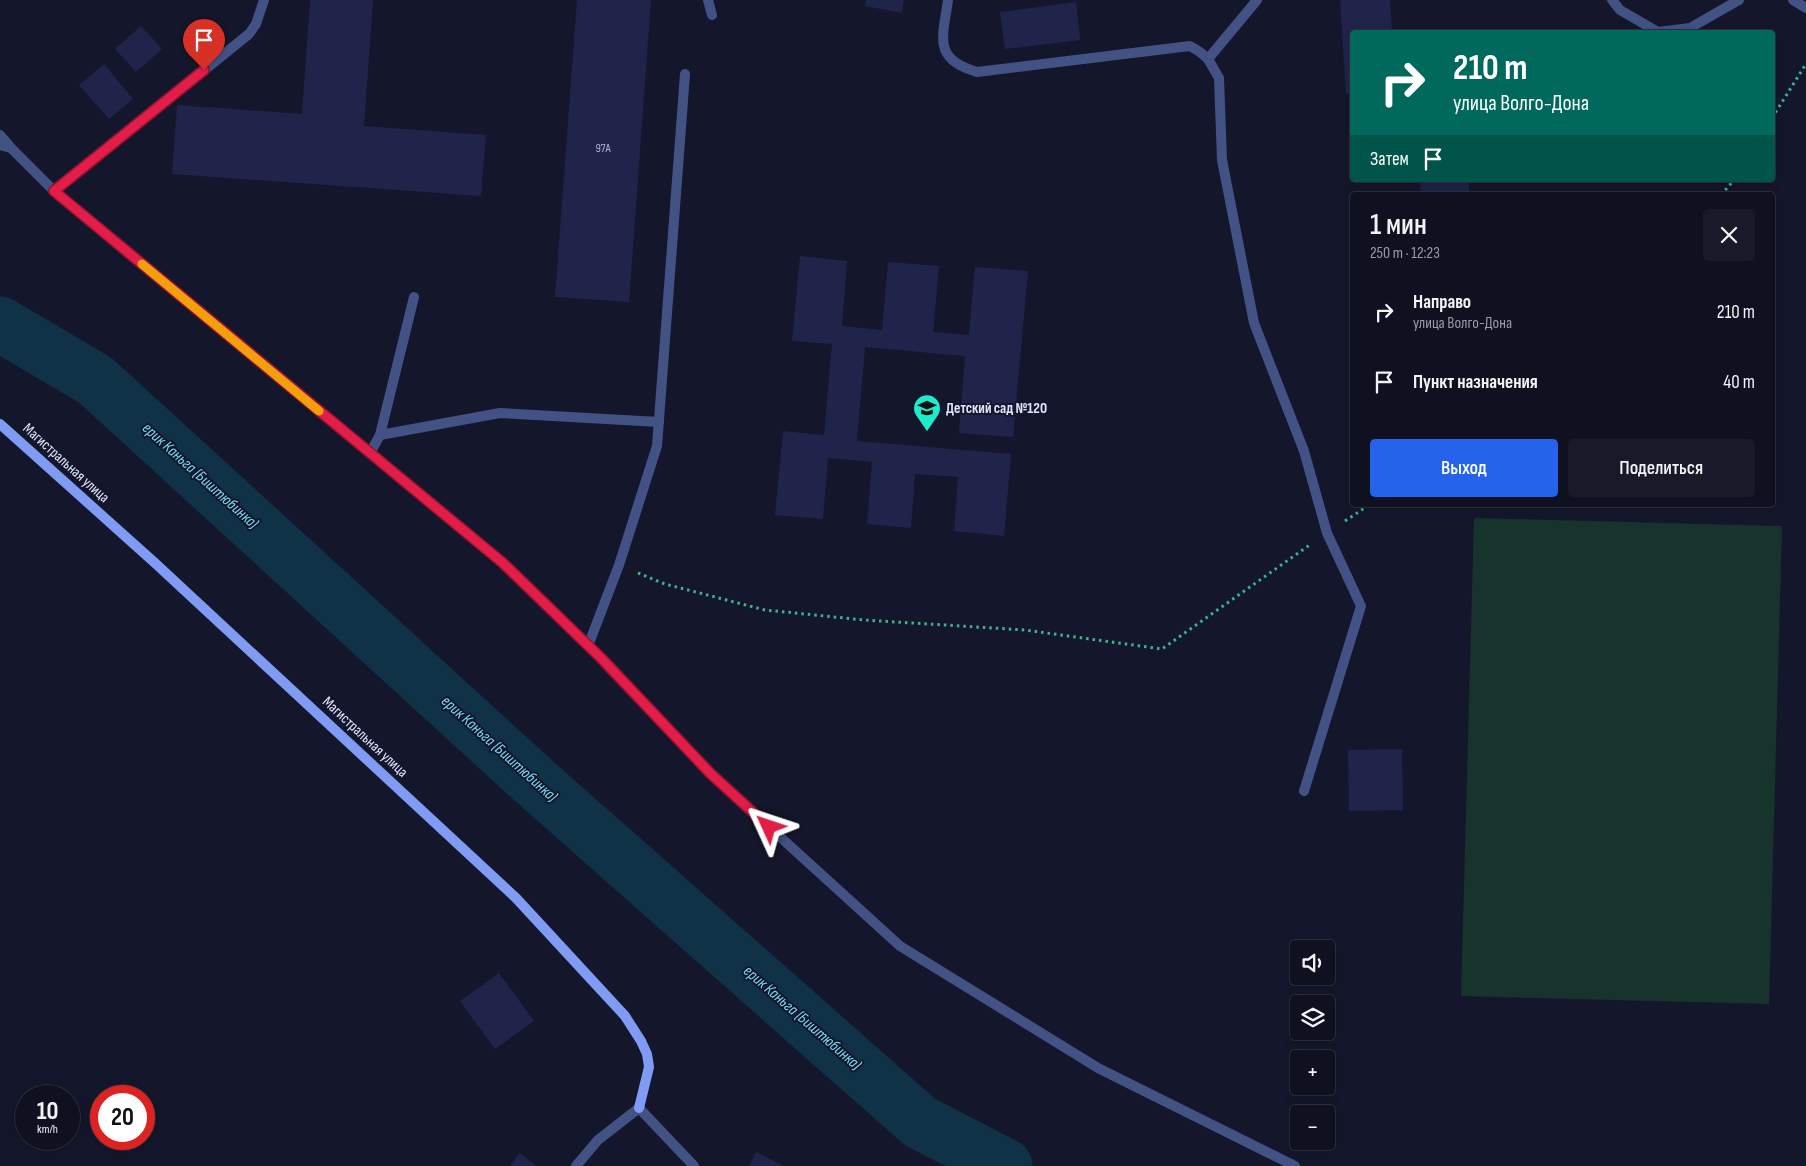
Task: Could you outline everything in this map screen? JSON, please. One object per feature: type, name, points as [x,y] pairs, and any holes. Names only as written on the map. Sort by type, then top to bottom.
[{"type":"street","points":[[54,191],[249,34],[256,24],[264,0]]},
{"type":"street","points":[[708,0],[712,15]]},
{"type":"street","points":[[948,0],[942,43],[946,54],[953,63],[977,72],[1190,46],[1208,59],[1219,78],[1222,160],[1254,323],[1304,451],[1327,533],[1361,606],[1304,791]]},
{"type":"street","points":[[1208,59],[1258,0]]},
{"type":"street","points":[[1612,0],[1620,10],[1655,30]]},
{"type":"street","points":[[1674,30],[1690,28],[1739,0]]},
{"type":"street","points":[[1793,0],[1806,8]]},
{"type":"street","points":[[588,646],[619,565],[657,446],[685,74]]},
{"type":"street","points":[[0,135],[54,191],[503,563],[588,646],[711,774],[900,946],[1098,1068],[1295,1166]]},
{"type":"street","points":[[0,145],[11,148]]},
{"type":"street","points":[[370,453],[380,434],[414,297]]},
{"type":"street","points":[[380,434],[500,413],[659,422]]},
{"type":"street","name":"Магистральная улица","points":[[0,424],[155,563],[516,898],[625,1016],[641,1041],[647,1054],[649,1067],[639,1108]]},
{"type":"street","points":[[576,1166],[598,1140],[639,1108],[694,1166]]},
{"type":"path","points":[[1775,113],[1806,64]]},
{"type":"path","points":[[1724,192],[1732,182]]},
{"type":"path","points":[[619,565],[665,584],[765,610],[864,620],[1025,630],[1162,649],[1366,507]]},
{"type":"green space","points":[[1474,518],[1782,526],[1769,1004],[1461,996]]},
{"type":"building","points":[[310,0],[373,0],[364,126],[486,135],[481,196],[172,174],[177,105],[302,114]]},
{"type":"building","points":[[577,0],[651,0],[629,302],[555,297]]},
{"type":"building","points":[[866,0],[904,0],[902,13],[865,6]]},
{"type":"building","points":[[1340,0],[1390,0],[1392,30],[1350,30],[1350,93],[1346,94]]},
{"type":"building","points":[[1076,2],[1080,40],[1005,49],[1000,12]]},
{"type":"building","points":[[141,26],[162,49],[136,72],[115,49]]},
{"type":"building","points":[[104,64],[133,99],[109,119],[79,85]]},
{"type":"building","points":[[1420,182],[1469,182],[1469,192],[1421,192]]},
{"type":"building","points":[[800,256],[847,261],[842,326],[882,330],[888,262],[939,266],[933,332],[969,335],[975,267],[1028,271],[1013,437],[959,433],[965,356],[865,347],[857,441],[1011,454],[1004,536],[954,531],[958,477],[915,474],[911,528],[867,524],[872,462],[828,458],[823,519],[775,515],[783,431],[824,435],[832,344],[792,341]]},
{"type":"building","points":[[1402,749],[1403,810],[1349,811],[1348,750]]},
{"type":"building","points":[[499,973],[534,1021],[495,1049],[460,1001]]},
{"type":"building","points":[[756,1152],[784,1166],[749,1166]]},
{"type":"building","points":[[520,1153],[536,1166],[510,1166]]},
{"type":"waterway","name":"ерик Каньга (Биштюбинка)","points":[[0,324],[95,380],[535,782],[920,1122],[1005,1166]]},
{"type":"slow traffic","points":[[142,264],[319,411]]},
{"type":"place","name":"Детский сад №120","points":[[927,432]]},
{"type":"route","points":[[204,70],[54,191],[503,563],[601,658],[711,774],[769,827]]}]
